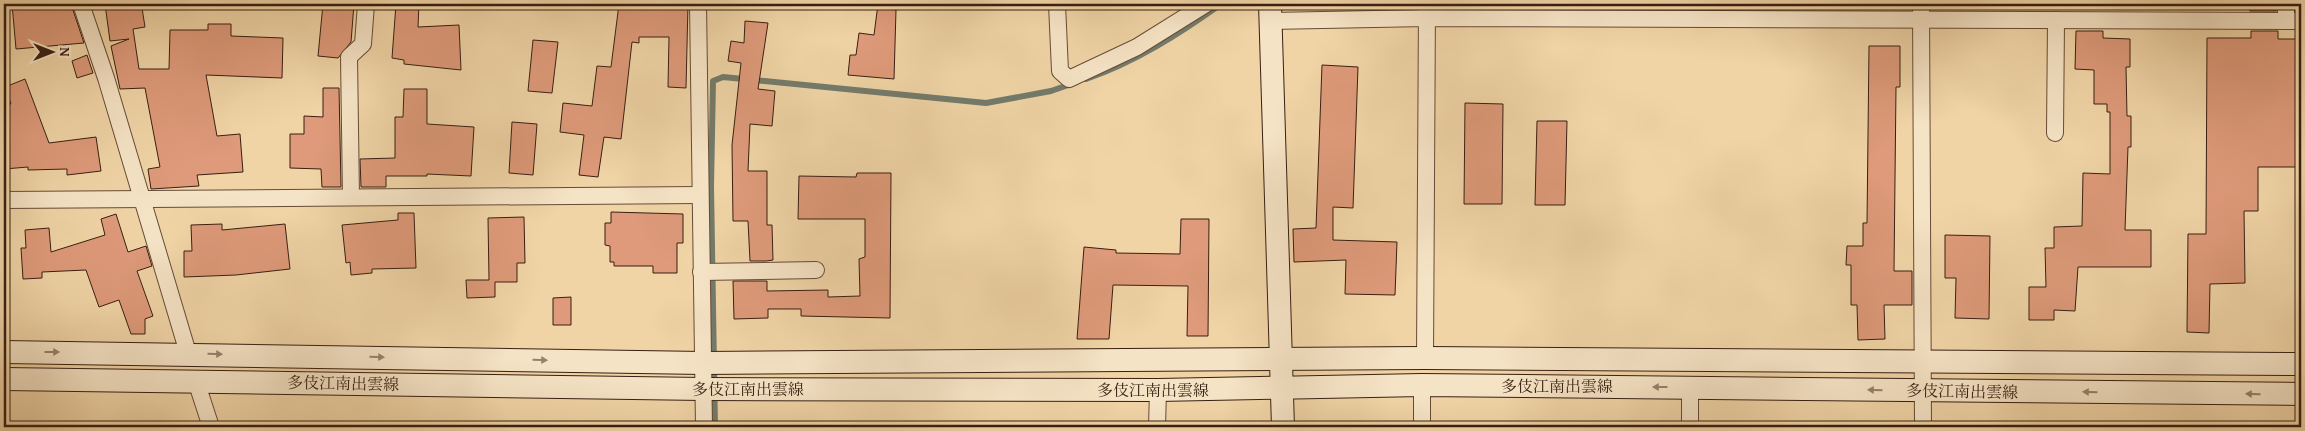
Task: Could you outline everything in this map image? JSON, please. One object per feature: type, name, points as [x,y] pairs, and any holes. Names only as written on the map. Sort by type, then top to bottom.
[{"type":"main road","points":[[1270,12],[1283,427]]},
{"type":"main road","name":"多伎江南出雲線","points":[[4,352],[188,353],[703,363],[1425,358],[2301,364]]},
{"type":"main road","name":"多伎江南出雲線","points":[[4,379],[703,388],[1158,390],[1422,385],[2301,394]]},
{"type":"street","points":[[81,4],[188,353]]},
{"type":"street","points":[[351,197],[349,57],[363,44],[366,4]]},
{"type":"street","points":[[698,4],[704,427]]},
{"type":"street","points":[[1057,4],[1060,70],[1069,79],[1137,47],[1206,4]]},
{"type":"street","points":[[1270,12],[1921,11],[2056,20],[2294,21],[2286,4]]},
{"type":"street","points":[[1425,358],[1427,11]]},
{"type":"street","points":[[1921,11],[1923,427]]},
{"type":"street","points":[[2055,133],[2056,20]]},
{"type":"street","points":[[4,200],[700,195]]},
{"type":"street","points":[[701,272],[816,270]]},
{"type":"street","points":[[196,381],[211,427]]},
{"type":"street","points":[[1422,385],[1422,427]]},
{"type":"street","points":[[1690,388],[1690,427]]},
{"type":"street","points":[[1157,427],[1158,390]]},
{"type":"building","points":[[12,4],[71,4],[84,43],[16,49]]},
{"type":"building","points":[[105,4],[130,4],[131,9],[142,8],[145,27],[133,29],[139,69],[169,69],[170,30],[208,30],[208,24],[231,24],[231,36],[283,38],[282,78],[206,75],[217,136],[240,134],[243,172],[197,175],[199,186],[151,189],[148,169],[160,167],[145,88],[120,89],[111,46],[129,39],[110,41]]},
{"type":"building","points":[[323,4],[354,4],[351,42],[338,58],[318,56]]},
{"type":"building","points":[[396,4],[419,4],[418,27],[459,25],[461,70],[404,64],[404,60],[392,58]]},
{"type":"building","points":[[619,4],[688,4],[686,88],[668,87],[669,37],[639,37],[639,43],[632,42],[621,139],[604,137],[598,177],[579,175],[584,135],[560,132],[563,103],[592,106],[597,66],[611,67]]},
{"type":"building","points":[[878,4],[895,4],[894,79],[848,75],[850,55],[856,55],[859,33],[874,35]]},
{"type":"building","points":[[2250,4],[2276,4],[2276,11],[2250,11]]},
{"type":"building","points":[[745,21],[768,23],[758,89],[775,91],[772,126],[750,124],[748,171],[767,171],[767,225],[772,225],[773,260],[766,261],[750,261],[748,221],[733,221],[732,145],[741,63],[728,61],[731,41],[744,43]]},
{"type":"building","points":[[2076,31],[2103,31],[2103,38],[2130,39],[2130,67],[2126,67],[2127,116],[2131,116],[2131,147],[2128,147],[2125,230],[2151,230],[2151,267],[2078,267],[2075,311],[2054,310],[2054,320],[2029,320],[2029,287],[2046,287],[2045,248],[2054,248],[2054,227],[2082,226],[2083,173],[2110,174],[2110,112],[2107,112],[2107,104],[2094,104],[2094,70],[2075,69]]},
{"type":"building","points":[[2251,31],[2278,31],[2278,39],[2301,39],[2301,167],[2258,167],[2258,211],[2244,211],[2245,283],[2210,284],[2209,333],[2187,332],[2188,234],[2206,234],[2207,38],[2251,38]]},
{"type":"building","points":[[533,40],[558,42],[552,93],[528,91]]},
{"type":"building","points":[[1869,46],[1900,46],[1900,87],[1896,87],[1894,271],[1912,271],[1912,305],[1884,305],[1885,339],[1858,340],[1857,305],[1851,305],[1851,265],[1846,265],[1847,246],[1863,246],[1863,223],[1867,223]]},
{"type":"building","points":[[87,55],[93,73],[77,78],[72,61]]},
{"type":"building","points":[[1322,65],[1358,67],[1353,208],[1333,207],[1333,240],[1397,242],[1395,295],[1345,294],[1346,260],[1294,262],[1293,229],[1316,228]]},
{"type":"building","points":[[25,79],[49,143],[96,137],[101,171],[67,175],[67,169],[28,170],[28,167],[4,169],[4,104],[11,104],[5,87]]},
{"type":"building","points":[[323,88],[339,88],[341,187],[322,187],[321,169],[290,168],[290,134],[304,134],[304,116],[323,117]]},
{"type":"building","points":[[404,89],[427,89],[427,124],[474,127],[471,176],[427,174],[427,176],[386,176],[386,187],[361,187],[360,159],[395,158],[395,117],[403,117]]},
{"type":"building","points":[[1465,103],[1503,104],[1502,204],[1464,204]]},
{"type":"building","points":[[1537,121],[1567,121],[1565,205],[1535,205]]},
{"type":"building","points":[[512,122],[537,124],[533,175],[509,173]]},
{"type":"building","points":[[857,173],[891,173],[890,318],[801,316],[801,309],[768,309],[768,318],[734,319],[733,281],[767,281],[767,291],[828,290],[828,297],[860,296],[859,259],[865,257],[865,219],[798,219],[799,176],[856,177]]},
{"type":"building","points":[[611,212],[683,214],[683,243],[677,243],[677,273],[653,273],[653,266],[614,266],[614,262],[610,262],[610,246],[605,245],[605,223],[611,223]]},
{"type":"building","points":[[398,213],[414,213],[416,268],[372,269],[372,273],[351,275],[350,262],[346,263],[342,225],[398,220]]},
{"type":"building","points":[[116,214],[128,252],[146,246],[152,266],[137,271],[153,316],[145,319],[145,334],[131,334],[119,300],[99,307],[86,270],[42,272],[42,278],[23,279],[21,248],[26,248],[25,230],[49,228],[51,252],[105,235],[101,219]]},
{"type":"building","points":[[524,217],[525,263],[517,263],[517,282],[495,282],[495,297],[467,298],[466,280],[489,280],[488,218]]},
{"type":"building","points":[[1181,219],[1209,219],[1208,336],[1187,336],[1188,286],[1113,285],[1109,339],[1077,339],[1084,247],[1116,250],[1116,253],[1180,254]]},
{"type":"building","points":[[222,224],[222,230],[285,224],[290,269],[236,275],[184,277],[184,251],[192,251],[191,225]]},
{"type":"building","points":[[1945,235],[1990,236],[1989,319],[1955,318],[1956,278],[1945,278]]},
{"type":"building","points":[[571,297],[571,325],[553,325],[553,298]]},
{"type":"waterway","points":[[1086,79],[1139,56],[1221,4]]},
{"type":"waterway","points":[[715,427],[711,186],[713,81],[723,77],[986,103],[1051,91],[1074,83]]}]
